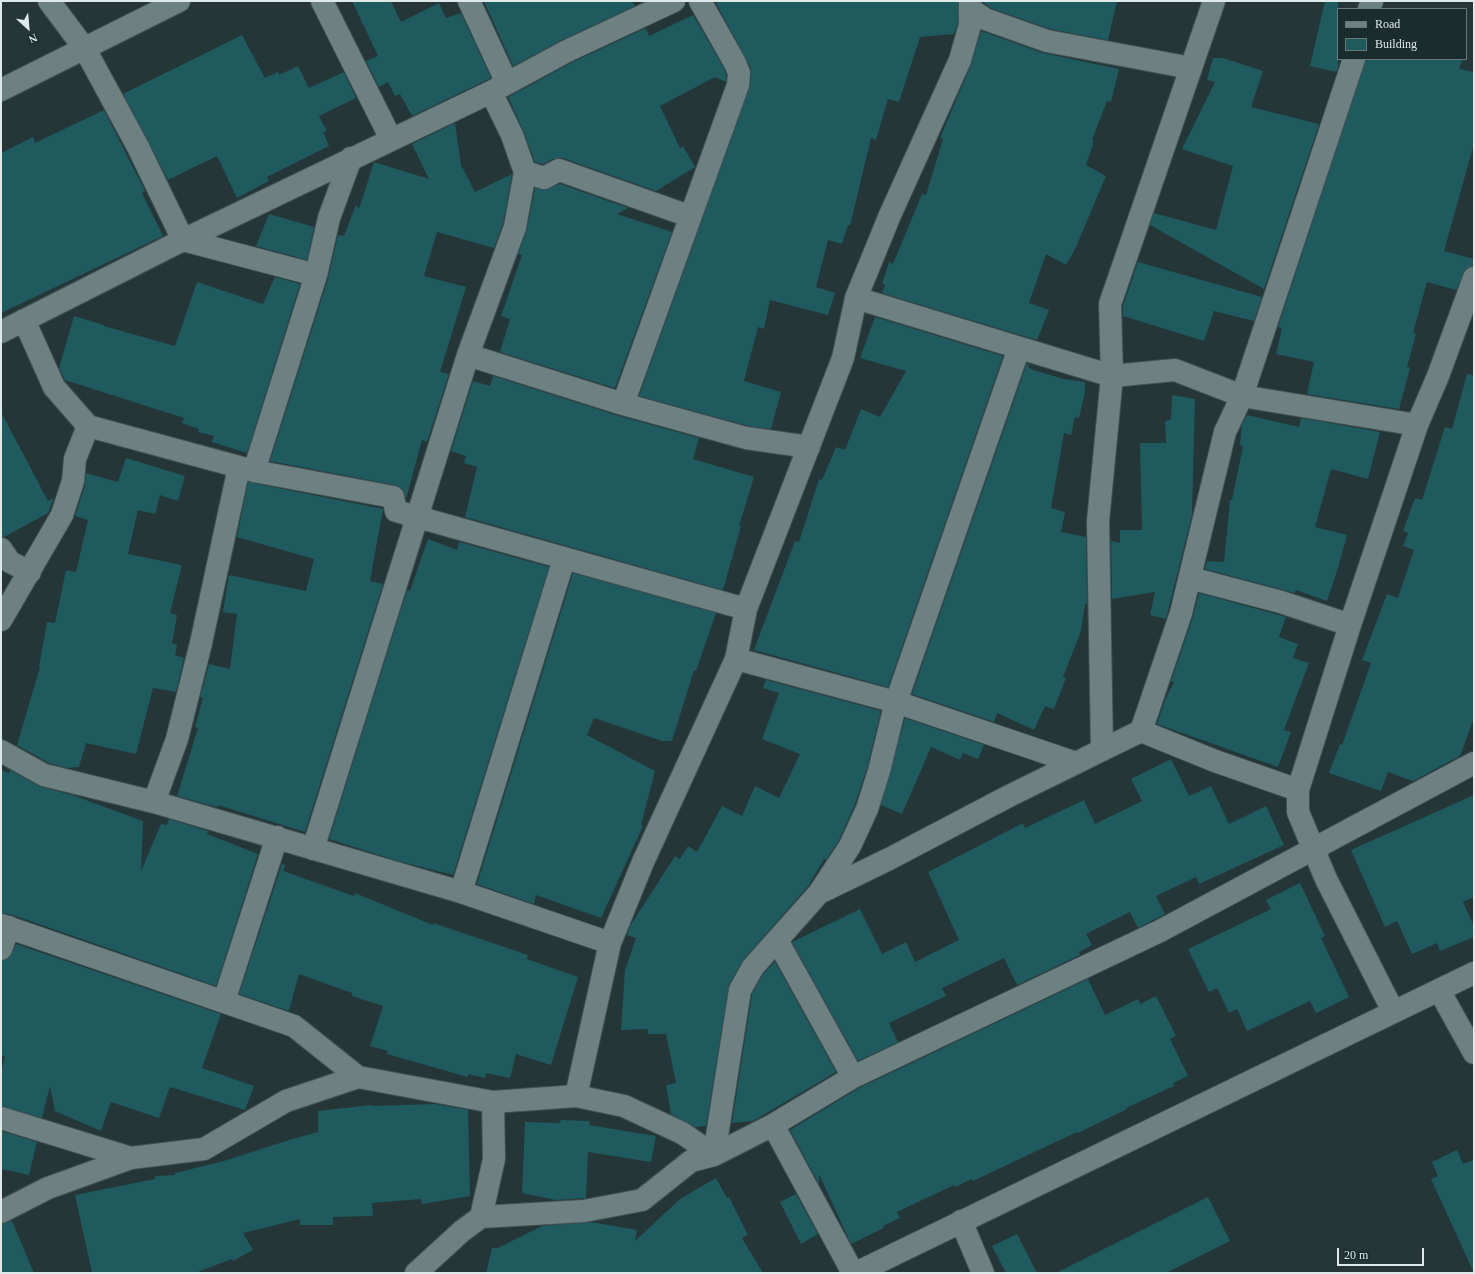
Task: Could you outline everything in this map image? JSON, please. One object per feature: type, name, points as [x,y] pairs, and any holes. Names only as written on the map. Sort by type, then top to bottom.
[{"type":"street","points":[[49,1],[85,49],[138,147],[183,240],[316,275]]},
{"type":"street","points":[[1,90],[180,1]]},
{"type":"street","points":[[322,1],[391,139]]},
{"type":"street","points":[[313,849],[468,355],[515,227],[525,172],[512,135],[499,87],[469,1]]},
{"type":"street","points":[[1,332],[183,240],[499,87],[567,51],[674,1]]},
{"type":"street","points":[[623,404],[689,216],[738,86],[739,73],[700,1]]},
{"type":"street","points":[[1102,750],[1098,521],[1112,376],[1110,304],[1214,1]]},
{"type":"street","points":[[970,5],[985,19],[1047,41],[1191,68]]},
{"type":"street","points":[[576,1096],[610,943],[643,862],[736,659],[746,609],[843,358],[856,298],[890,215],[960,60],[970,24],[970,5]]},
{"type":"street","points":[[819,893],[1141,731],[1181,613],[1225,432],[1242,396],[1354,60]]},
{"type":"street","points":[[154,802],[176,739],[246,469],[316,275],[329,218],[351,158]]},
{"type":"street","points":[[525,172],[544,178],[560,170],[689,216]]},
{"type":"street","points":[[1393,1011],[1326,879],[1314,847],[1298,812],[1298,790],[1350,625],[1417,425],[1438,376],[1474,278]]},
{"type":"street","points":[[856,298],[1112,376],[1175,370],[1242,396],[1417,425]]},
{"type":"street","points":[[24,320],[54,387],[88,426],[167,446],[246,469],[394,497],[396,511],[746,609]]},
{"type":"street","points":[[714,1155],[740,990],[753,967],[819,893],[850,846],[867,809],[879,771],[896,702],[1019,348]]},
{"type":"street","points":[[468,355],[623,404],[746,438],[808,448]]},
{"type":"street","points":[[1,620],[62,514],[73,481],[75,458],[88,426]]},
{"type":"street","points":[[1,549],[10,562],[30,572]]},
{"type":"street","points":[[461,892],[564,559]]},
{"type":"street","points":[[1190,578],[1281,602],[1350,625]]},
{"type":"street","points":[[736,659],[896,702],[1076,763]]},
{"type":"street","points":[[1141,731],[1215,761],[1298,790]]},
{"type":"street","points":[[1,751],[44,775],[154,802],[277,837],[461,892],[610,943]]},
{"type":"street","points":[[416,1273],[462,1231],[481,1217],[584,1211],[642,1200],[692,1161],[714,1155],[773,1124],[853,1077],[1160,931],[1314,847],[1474,763]]},
{"type":"street","points":[[224,1002],[277,837]]},
{"type":"street","points":[[1,949],[5,926],[294,1026],[358,1078]]},
{"type":"street","points":[[776,940],[853,1077]]},
{"type":"street","points":[[773,1124],[854,1273],[1393,1011],[1440,990],[1474,972]]},
{"type":"street","points":[[1440,990],[1474,1053]]},
{"type":"street","points":[[1,1212],[48,1188],[131,1158],[204,1150],[286,1101],[358,1078],[493,1102],[576,1096],[624,1106],[682,1133],[714,1155]]},
{"type":"street","points":[[481,1217],[494,1159],[493,1102]]},
{"type":"street","points":[[1,1118],[131,1158]]},
{"type":"street","points":[[961,1221],[983,1273]]},
{"type":"building","points":[[352,1],[391,1],[401,22],[439,3],[446,18],[461,13],[491,78],[412,116],[400,94],[395,96],[388,82],[379,87],[366,61],[378,56]]},
{"type":"building","points":[[484,1],[632,1],[635,6],[562,40],[513,66]]},
{"type":"building","points":[[721,1],[958,1],[958,23],[954,34],[920,37],[899,102],[888,99],[876,140],[871,138],[850,226],[848,225],[842,244],[828,240],[816,287],[835,293],[828,315],[770,300],[764,329],[758,327],[744,381],[781,392],[771,429],[749,426],[639,396],[750,86],[751,68],[716,3]]},
{"type":"building","points":[[982,1],[1117,1],[1108,40],[1050,29],[991,8]]},
{"type":"building","points":[[1325,1],[1338,1],[1338,68],[1336,72],[1310,66]]},
{"type":"building","points":[[693,15],[724,68],[726,82],[715,77],[660,106],[680,148],[683,146],[695,167],[656,191],[563,158],[553,159],[543,164],[535,162],[508,97],[573,62],[646,28],[649,36]]},
{"type":"building","points":[[981,31],[1043,53],[1119,69],[1111,102],[1107,101],[1092,140],[1094,141],[1086,165],[1106,176],[1076,247],[1066,265],[1046,254],[1029,303],[1049,310],[1037,340],[882,293],[885,285],[882,284],[889,262],[893,264],[922,194],[926,195],[943,139],[940,138],[971,65]]},
{"type":"building","points":[[242,35],[265,78],[278,72],[279,75],[298,66],[309,88],[344,72],[356,98],[319,116],[327,131],[323,132],[329,146],[267,177],[269,181],[237,198],[217,156],[168,180],[123,94]]},
{"type":"building","points":[[1213,58],[1223,58],[1263,71],[1251,107],[1319,124],[1264,289],[1150,225],[1154,213],[1216,230],[1233,166],[1182,149],[1215,82],[1207,80]]},
{"type":"building","points":[[1366,60],[1463,60],[1459,69],[1474,72],[1474,144],[1444,251],[1474,259],[1474,266],[1466,269],[1456,290],[1427,282],[1413,333],[1416,334],[1407,367],[1410,368],[1399,409],[1307,394],[1314,362],[1276,354],[1282,328],[1278,327]]},
{"type":"building","points":[[104,110],[145,191],[142,193],[163,236],[1,313],[1,153],[33,137],[35,143]]},
{"type":"building","points":[[455,123],[461,165],[475,192],[512,174],[503,224],[494,248],[437,232],[424,276],[466,287],[440,372],[449,374],[427,442],[422,440],[406,499],[402,488],[395,485],[270,461],[328,279],[338,235],[344,236],[356,205],[359,209],[374,162],[429,179],[412,144]]},
{"type":"building","points":[[560,184],[628,208],[617,214],[672,232],[615,388],[500,352],[510,319],[501,316],[522,255],[518,254],[527,229],[535,188],[545,190]]},
{"type":"building","points":[[269,214],[314,227],[307,260],[256,246]]},
{"type":"building","points":[[1138,262],[1262,297],[1254,321],[1214,311],[1204,341],[1123,316],[1123,306]]},
{"type":"building","points":[[275,277],[300,284],[247,453],[212,442],[214,436],[198,432],[199,429],[182,423],[184,418],[65,380],[59,368],[74,316],[175,346],[197,282],[263,304]]},
{"type":"building","points":[[875,317],[1003,356],[888,687],[754,650],[795,541],[799,542],[819,479],[822,480],[836,447],[845,450],[861,409],[880,417],[906,371],[860,358]]},
{"type":"building","points":[[1027,363],[1029,364],[1028,367],[1033,370],[1064,379],[1085,382],[1085,392],[1079,418],[1075,417],[1071,435],[1064,433],[1051,508],[1065,512],[1061,532],[1086,537],[1087,604],[1085,604],[1081,631],[1063,677],[1066,678],[1054,709],[1045,706],[1034,730],[997,713],[994,722],[912,694]]},
{"type":"building","points":[[1467,374],[1474,375],[1474,718],[1460,756],[1413,781],[1388,772],[1381,791],[1329,773],[1340,744],[1342,745],[1371,663],[1362,660],[1387,594],[1398,598],[1414,550],[1403,546],[1408,533],[1403,531],[1415,498],[1422,500],[1445,427],[1452,429]]},
{"type":"building","points":[[493,376],[619,416],[699,438],[693,459],[754,477],[739,526],[741,526],[723,590],[465,517],[477,467],[464,463],[466,456],[451,451],[473,381],[490,386]]},
{"type":"building","points":[[1172,395],[1195,399],[1192,515],[1166,619],[1150,615],[1155,592],[1112,599],[1111,541],[1120,543],[1120,530],[1142,530],[1140,443],[1166,443],[1165,421],[1171,420]]},
{"type":"building","points":[[1,412],[48,501],[54,498],[48,513],[4,537],[1,537]]},
{"type":"building","points":[[1247,415],[1299,427],[1301,418],[1380,432],[1368,479],[1331,469],[1315,527],[1347,535],[1327,601],[1296,590],[1295,593],[1205,569],[1207,561],[1224,562],[1230,500],[1232,500],[1243,446],[1240,445],[1242,424]]},
{"type":"building","points":[[126,458],[185,476],[178,501],[160,495],[155,514],[138,510],[128,554],[182,565],[170,613],[177,615],[172,644],[177,644],[175,655],[184,658],[176,692],[153,688],[136,754],[86,743],[79,767],[66,768],[49,763],[17,745],[40,667],[47,622],[55,623],[66,570],[76,572],[88,520],[75,516],[85,485],[86,473],[118,482]]},
{"type":"building","points":[[248,482],[383,509],[370,581],[383,584],[305,832],[218,805],[217,807],[177,796],[198,728],[195,727],[203,698],[200,697],[209,664],[230,669],[237,614],[223,612],[229,575],[306,591],[314,559],[237,537]]},
{"type":"building","points":[[428,539],[457,550],[459,542],[549,567],[453,875],[398,861],[329,839],[407,590],[410,591]]},
{"type":"building","points":[[573,573],[716,613],[696,671],[694,670],[672,741],[662,741],[594,718],[587,735],[655,771],[641,825],[643,826],[601,918],[536,895],[534,904],[477,884]]},
{"type":"building","points":[[1199,593],[1286,617],[1279,637],[1298,644],[1293,658],[1309,663],[1284,730],[1291,732],[1278,767],[1157,724],[1165,700],[1174,682],[1171,681],[1193,617]]},
{"type":"building","points":[[766,680],[881,711],[867,768],[855,804],[839,840],[826,860],[824,859],[809,885],[744,959],[729,984],[706,1126],[695,1127],[671,1114],[666,1085],[676,1083],[666,1034],[648,1034],[648,1029],[621,1030],[625,970],[636,938],[627,935],[630,926],[675,856],[680,859],[688,846],[697,852],[722,806],[742,816],[755,786],[779,798],[800,754],[762,739],[779,693],[763,688]]},
{"type":"building","points":[[905,718],[984,745],[978,759],[963,753],[960,760],[931,747],[902,814],[881,805]]},
{"type":"building","points":[[1171,759],[1189,796],[1211,786],[1229,824],[1266,806],[1284,845],[1199,884],[1196,877],[1156,896],[1165,914],[1138,928],[1130,912],[1086,934],[1092,945],[1079,952],[1080,955],[1017,985],[1004,958],[942,988],[946,996],[889,1023],[898,1042],[858,1061],[792,942],[860,909],[882,954],[906,942],[915,962],[959,940],[928,872],[1023,823],[1025,828],[1084,800],[1095,824],[1142,801],[1131,779]]},
{"type":"building","points":[[1,770],[9,773],[10,770],[41,787],[72,795],[143,821],[141,871],[161,824],[167,825],[169,819],[208,831],[207,834],[258,854],[216,986],[13,915],[1,913]]},
{"type":"building","points":[[1474,795],[1474,897],[1463,902],[1474,926],[1474,937],[1440,951],[1437,943],[1412,954],[1397,921],[1385,927],[1351,850]]},
{"type":"building","points":[[282,864],[285,865],[283,871],[354,896],[355,893],[433,925],[433,923],[528,955],[527,959],[578,977],[551,1065],[516,1054],[510,1078],[486,1073],[485,1078],[468,1074],[468,1077],[387,1054],[388,1051],[370,1046],[383,1006],[352,996],[352,993],[299,974],[289,1011],[239,994]]},
{"type":"building","points":[[1300,883],[1325,936],[1321,938],[1349,997],[1316,1013],[1310,1001],[1247,1031],[1237,1009],[1229,1013],[1217,988],[1209,992],[1188,949],[1271,909],[1266,900]]},
{"type":"building","points":[[16,944],[221,1014],[202,1068],[254,1086],[245,1110],[170,1087],[159,1118],[111,1102],[101,1131],[55,1111],[50,1086],[42,1118],[1,1106],[1,1072],[5,1056],[1,1055],[1,961],[9,958]]},
{"type":"building","points":[[775,962],[836,1072],[753,1121],[732,1123],[752,994],[763,974]]},
{"type":"building","points":[[1088,979],[1105,1015],[1138,999],[1140,1004],[1156,996],[1176,1036],[1170,1039],[1188,1076],[1173,1083],[1174,1086],[1126,1108],[1127,1109],[1078,1133],[1077,1132],[973,1181],[972,1179],[955,1187],[954,1185],[897,1212],[900,1218],[883,1226],[884,1228],[851,1244],[819,1174],[819,1184],[790,1130],[859,1088]]},
{"type":"building","points":[[435,1104],[468,1110],[470,1196],[422,1204],[421,1199],[372,1203],[373,1216],[333,1217],[333,1225],[300,1225],[300,1219],[243,1233],[253,1250],[233,1261],[232,1259],[195,1273],[92,1273],[75,1195],[155,1179],[155,1176],[175,1175],[175,1173],[224,1161],[318,1132],[318,1111],[372,1105]]},
{"type":"building","points":[[561,1120],[590,1121],[589,1125],[656,1136],[651,1162],[588,1152],[586,1198],[556,1200],[522,1193],[525,1122],[560,1123]]},
{"type":"building","points":[[1,1131],[37,1142],[29,1175],[1,1169]]},
{"type":"building","points":[[1457,1150],[1463,1164],[1474,1160],[1474,1273],[1431,1179],[1438,1176],[1432,1162]]},
{"type":"building","points":[[716,1178],[727,1198],[729,1197],[748,1235],[742,1238],[763,1273],[486,1273],[492,1248],[498,1248],[542,1226],[591,1222],[637,1230],[635,1241],[680,1199]]},
{"type":"building","points":[[796,1194],[818,1234],[801,1244],[780,1202]]},
{"type":"building","points":[[1208,1197],[1230,1241],[1166,1273],[1056,1273]]},
{"type":"building","points":[[12,1221],[34,1273],[1,1273],[1,1224]]},
{"type":"building","points":[[1017,1234],[1037,1273],[1006,1273],[992,1246]]}]
